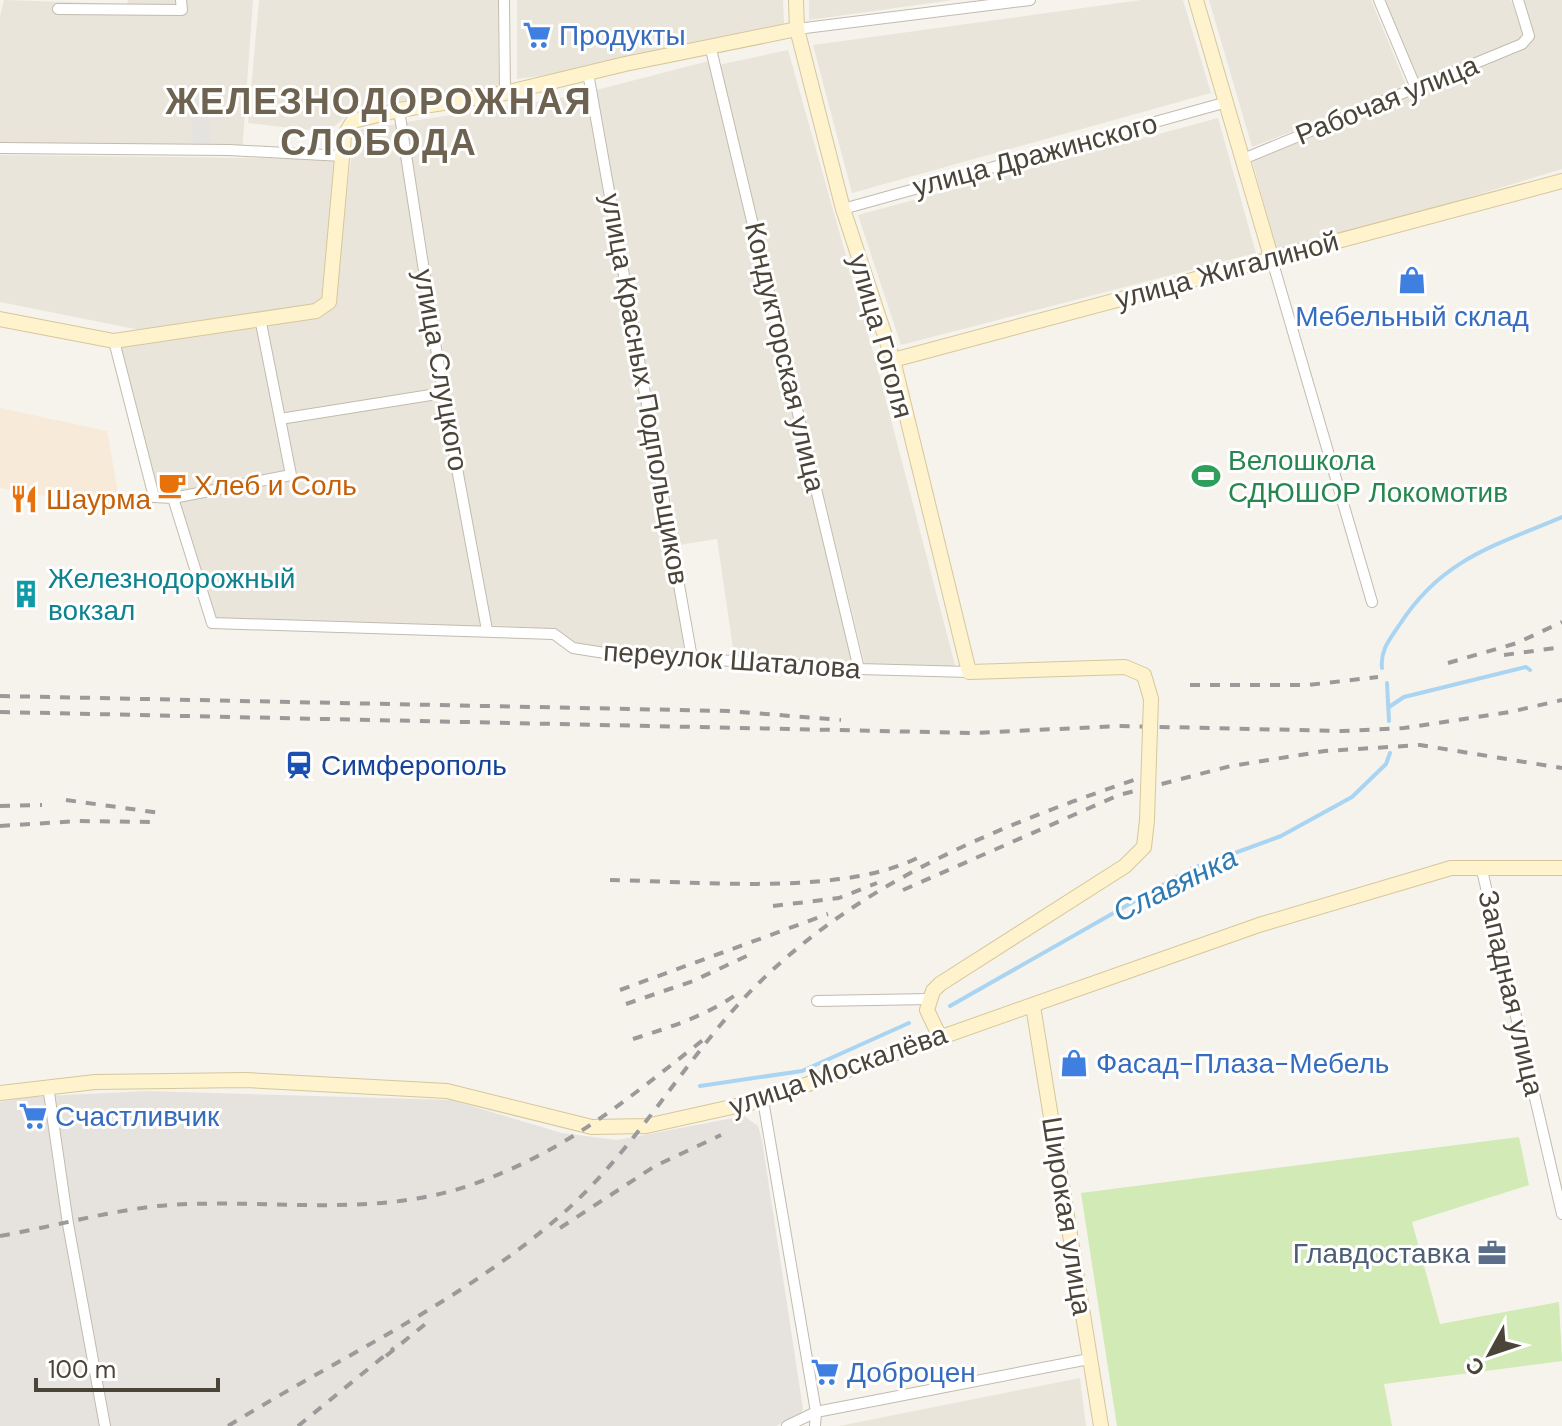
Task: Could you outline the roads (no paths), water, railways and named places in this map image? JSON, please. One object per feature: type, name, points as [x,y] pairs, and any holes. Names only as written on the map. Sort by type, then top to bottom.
[{"type":"main road","name":"улица Гоголя","points":[[796,0],[797,29],[843,209],[893,360],[969,672]]},
{"type":"main road","points":[[1196,0],[1272,260]]},
{"type":"main road","points":[[0,319],[114,341],[316,311],[329,302],[345,129],[353,121],[399,110],[505,93],[710,45],[797,29]]},
{"type":"main road","name":"улица Жигалиной","points":[[893,360],[1562,181]]},
{"type":"main road","points":[[939,1035],[927,1010],[940,984],[960,968],[1125,866],[1144,847],[1147,820],[1151,699],[1144,675],[1125,667],[969,672]]},
{"type":"main road","name":"улица Москалёва","points":[[0,1093],[48,1086],[246,1080],[447,1091],[592,1127],[646,1126],[763,1100],[939,1035],[1033,1006],[1259,925],[1451,868],[1562,868]]},
{"type":"main road","name":"Широкая улица","points":[[1033,1006],[1101,1426]]},
{"type":"street","points":[[58,9],[182,10],[181,0]]},
{"type":"street","points":[[504,0],[505,93]]},
{"type":"street","points":[[797,29],[1030,0]]},
{"type":"street","points":[[1379,0],[1416,88]]},
{"type":"street","name":"Рабочая улица","points":[[1243,159],[1522,44],[1529,36],[1518,0]]},
{"type":"street","name":"Кондукторская улица","points":[[710,45],[859,669]]},
{"type":"street","name":"улица Красных Подпольщиков","points":[[588,73],[692,658]]},
{"type":"street","name":"улица Дражинского","points":[[843,209],[1227,102]]},
{"type":"street","name":"улица Слуцкого","points":[[399,110],[443,393],[487,630]]},
{"type":"street","points":[[0,148],[229,150],[343,156]]},
{"type":"street","points":[[1272,260],[1372,602]]},
{"type":"street","points":[[114,341],[154,497],[173,498],[291,475],[260,318]]},
{"type":"street","points":[[280,419],[443,393]]},
{"type":"street","name":"переулок Шаталова","points":[[173,498],[212,623],[554,634],[573,648],[605,653],[859,669],[969,672]]},
{"type":"street","name":"Западная улица","points":[[1481,866],[1562,1214]]},
{"type":"street","points":[[817,1001],[930,999]]},
{"type":"street","points":[[48,1086],[68,1224],[105,1426]]},
{"type":"street","points":[[763,1100],[816,1412],[815,1426]]},
{"type":"street","points":[[787,1426],[816,1412],[1089,1359]]},
{"type":"waterway","name":"Славянка","points":[[1382,668],[1384,650],[1389,640],[1433,584],[1492,546],[1562,517]]},
{"type":"waterway","points":[[1389,707],[1404,697],[1526,667],[1530,670]]},
{"type":"waterway","name":"Славянка","points":[[1387,683],[1389,721]]},
{"type":"waterway","name":"Славянка","points":[[950,1006],[1191,869],[1281,836],[1352,797],[1386,764],[1390,753]]},
{"type":"waterway","name":"Славянка","points":[[700,1086],[802,1071],[909,1023]]},
{"type":"railway","points":[[1448,663],[1517,643],[1562,622]]},
{"type":"railway","points":[[1504,655],[1562,647]]},
{"type":"railway","points":[[1190,685],[1308,685],[1378,677]]},
{"type":"railway","points":[[0,696],[728,711],[841,720]]},
{"type":"railway","points":[[0,712],[975,733],[1119,726],[1342,731],[1404,728],[1510,712],[1562,700]]},
{"type":"railway","points":[[903,890],[1119,795],[1231,766],[1325,751],[1420,745],[1562,768]]},
{"type":"railway","points":[[228,1426],[441,1302],[482,1276],[560,1216],[630,1142],[735,1008],[778,965],[825,927],[875,893],[982,838],[1152,774]]},
{"type":"railway","points":[[66,800],[160,813]]},
{"type":"railway","points":[[0,806],[42,805]]},
{"type":"railway","points":[[0,826],[78,821],[151,822]]},
{"type":"railway","points":[[610,880],[726,884],[812,882],[890,869],[921,856]]},
{"type":"railway","points":[[773,906],[839,898],[877,883]]},
{"type":"railway","points":[[620,990],[828,914]]},
{"type":"railway","points":[[626,1004],[693,981],[751,954]]},
{"type":"railway","points":[[633,1039],[703,1014],[741,991]]},
{"type":"railway","points":[[0,1236],[167,1205],[365,1204],[400,1201],[468,1186],[564,1142],[619,1105],[703,1040]]},
{"type":"railway","points":[[560,1228],[655,1166],[721,1135]]},
{"type":"railway","points":[[386,1356],[429,1321]]},
{"type":"railway","points":[[298,1426],[394,1348]]},
{"type":"place","name":"Продукты","points":[[537,35]]},
{"type":"place","name":"Мебельный склад","points":[[1412,280]]},
{"type":"place","name":"Велошкола СДЮШОР Локомотив","points":[[1206,476]]},
{"type":"place","name":"Хлеб и Соль","points":[[172,485]]},
{"type":"place","name":"Шаурма","points":[[24,499]]},
{"type":"place","name":"Железнодорожный вокзал","points":[[26,594]]},
{"type":"place","name":"Симферополь","points":[[299,765]]},
{"type":"place","name":"Фасад-Плаза-Мебель","points":[[1074,1063]]},
{"type":"place","name":"Счастливчик","points":[[33,1116]]},
{"type":"place","name":"Главдоставка","points":[[1492,1253]]},
{"type":"place","name":"Доброцен","points":[[825,1372]]},
{"type":"district","name":"ЖЕЛЕЗНОДОРОЖНАЯ СЛОБОДА","points":[[379,122]]}]
